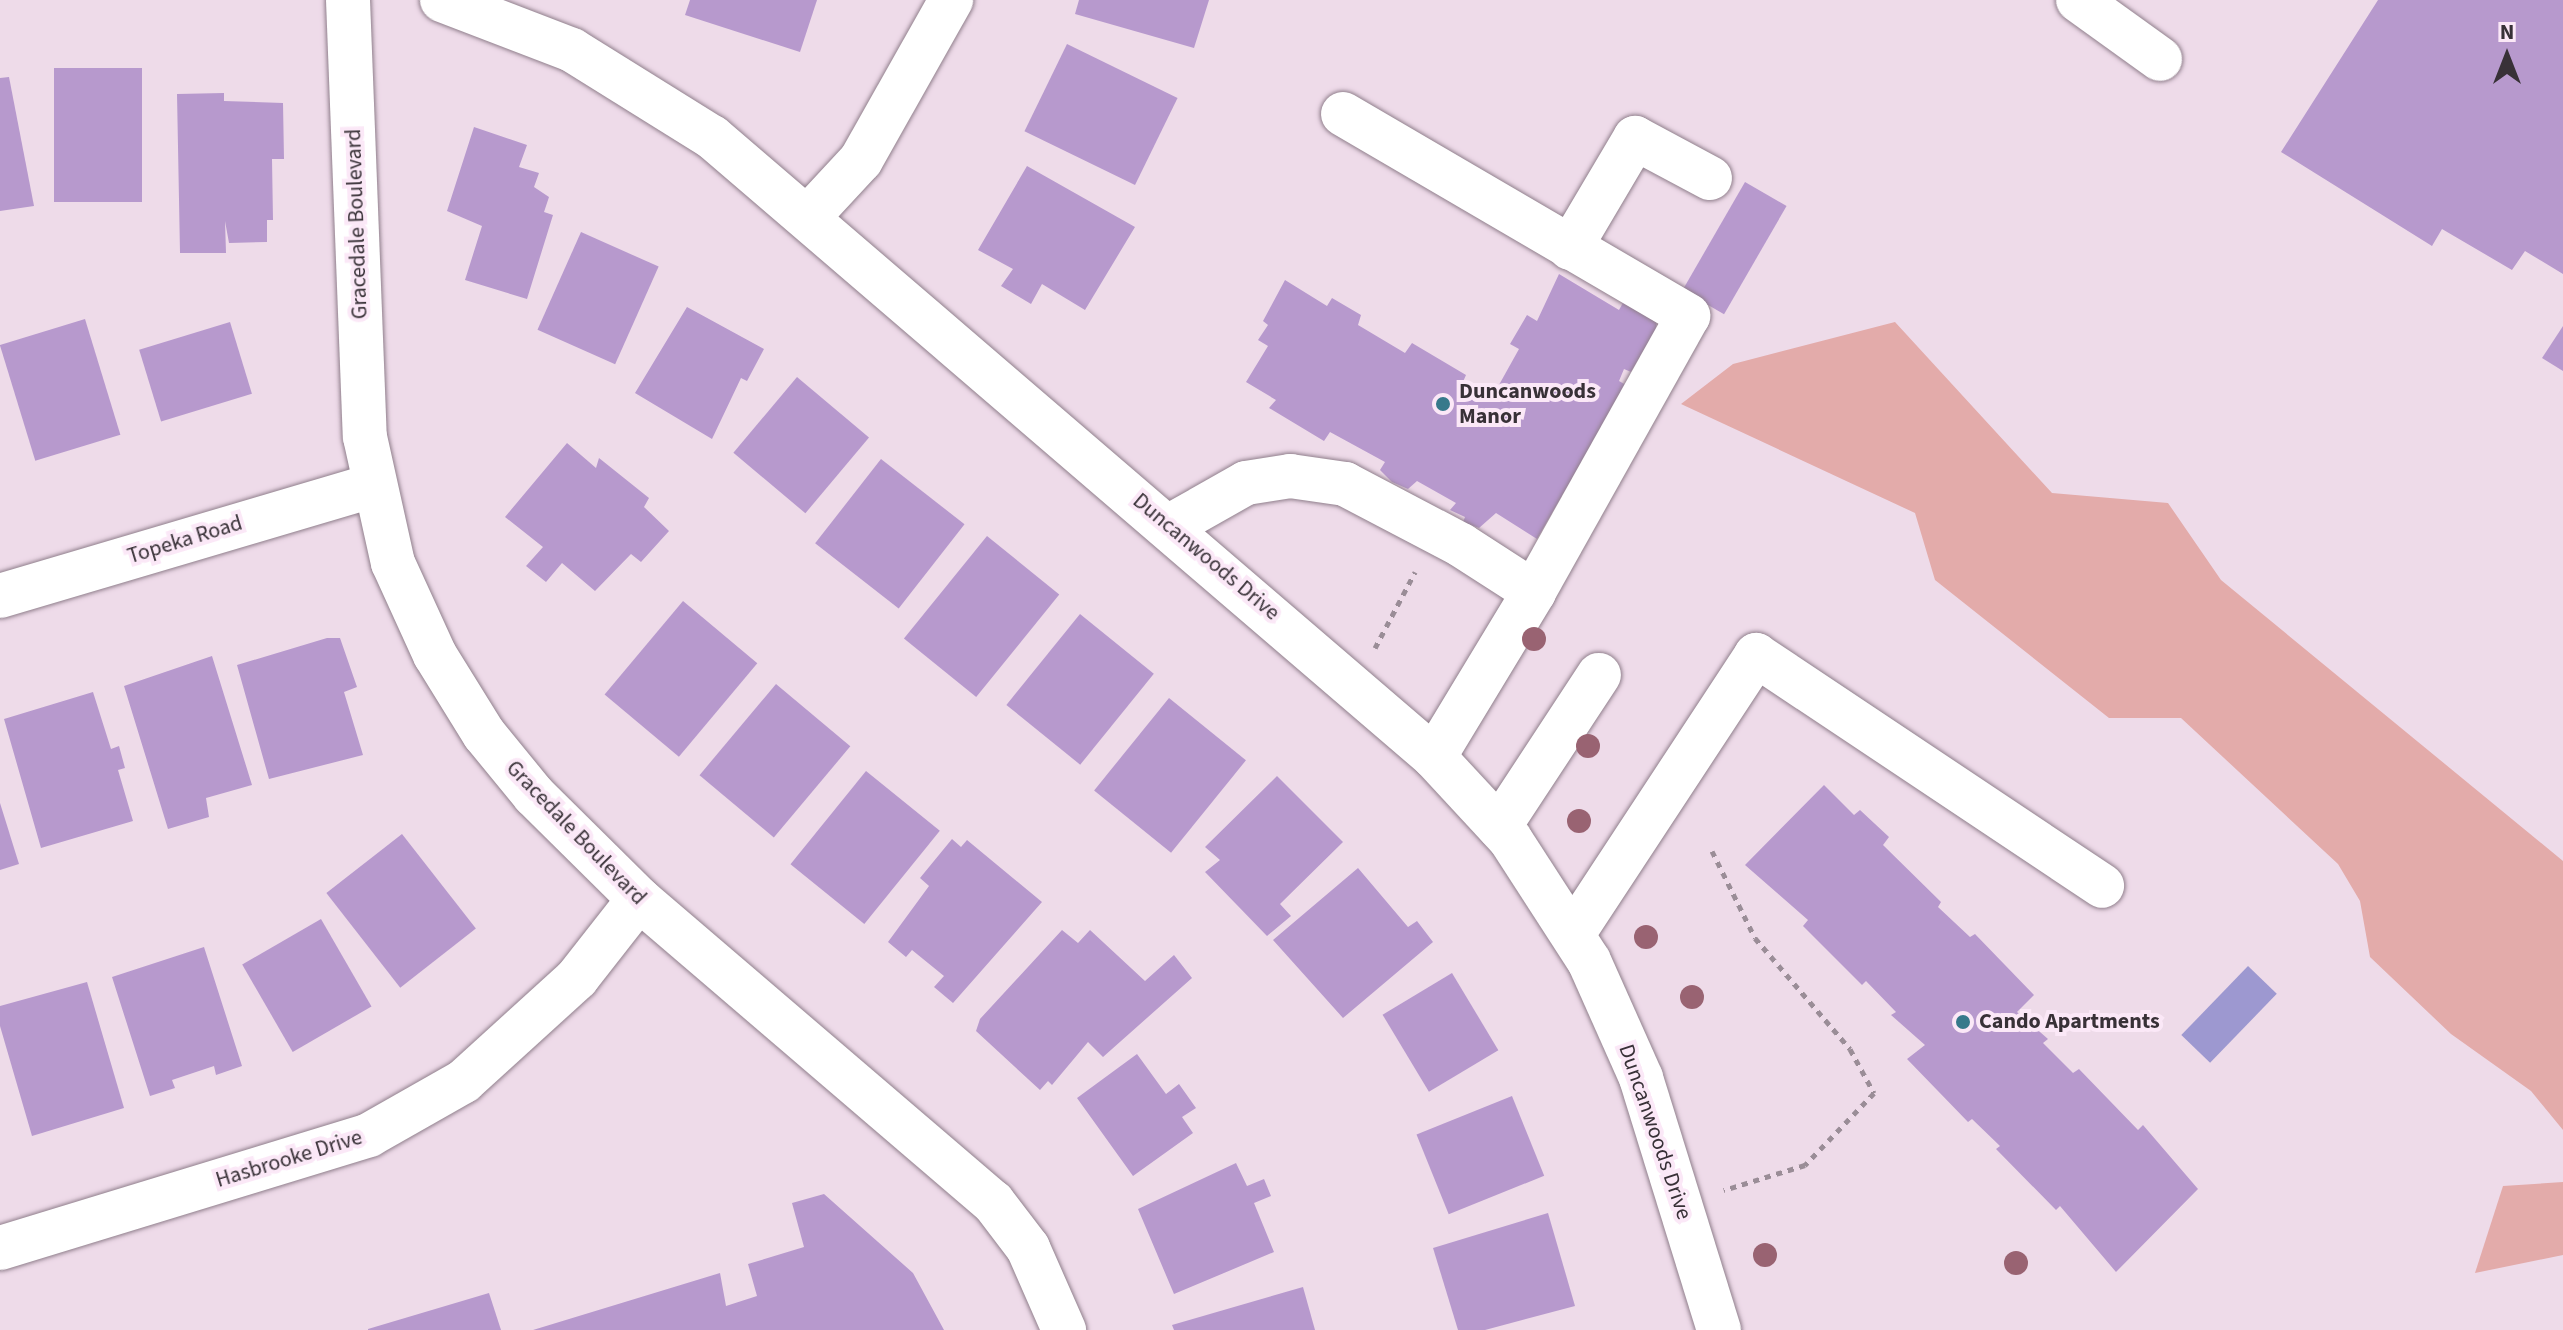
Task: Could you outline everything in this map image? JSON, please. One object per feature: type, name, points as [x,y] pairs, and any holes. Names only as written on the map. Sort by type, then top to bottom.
[{"type":"street","name":"Gracedale Boulevard","points":[[348,0],[371,486],[405,589],[435,655],[484,734],[534,795],[639,899],[993,1202],[1028,1248],[1064,1330]]},
{"type":"street","name":"Duncanwoods Drive","points":[[442,0],[572,50],[649,93],[809,216],[1356,685],[1434,757],[1499,827],[1573,934],[1641,1078],[1719,1330]]},
{"type":"street","points":[[809,216],[861,160],[951,0]]},
{"type":"street","points":[[2078,0],[2160,59]]},
{"type":"street","points":[[1343,114],[1688,316],[1534,592],[1434,757]]},
{"type":"street","points":[[1570,248],[1635,138],[1710,178]]},
{"type":"street","points":[[1170,526],[1246,483],[1290,476],[1345,484],[1436,532],[1534,592]]},
{"type":"street","name":"Topeka Road","points":[[0,596],[371,486]]},
{"type":"street","points":[[1573,934],[1756,655],[2102,886]]},
{"type":"street","points":[[1499,827],[1599,675]]},
{"type":"street","name":"Hasbrooke Drive","points":[[0,1248],[369,1135],[464,1081],[577,978],[639,899]]},
{"type":"path","points":[[1356,685],[1436,532]]},
{"type":"path","points":[[1681,1203],[1805,1165],[1874,1093],[1850,1049],[1755,938],[1712,851]]},
{"type":"shaded area","points":[[1895,322],[2052,493],[2168,503],[2221,580],[2563,861],[2563,1130],[2531,1091],[2451,1034],[2370,957],[2360,901],[2338,864],[2181,718],[2109,718],[1935,580],[1915,513],[1681,404],[1733,364]]},
{"type":"shaded area","points":[[2248,966],[2277,994],[2210,1063],[2181,1035]]},
{"type":"shaded area","points":[[2563,1182],[2563,1255],[2475,1273],[2503,1186]]},
{"type":"building","points":[[690,0],[817,0],[800,52],[685,15]]},
{"type":"building","points":[[1079,0],[1209,0],[1194,48],[1075,14]]},
{"type":"building","points":[[2378,0],[2563,0],[2563,274],[2525,251],[2512,270],[2442,229],[2432,246],[2281,152]]},
{"type":"building","points":[[1067,44],[1178,98],[1135,185],[1024,131]]},
{"type":"building","points":[[54,68],[142,68],[142,202],[54,202]]},
{"type":"building","points":[[9,77],[34,206],[0,211],[0,78]]},
{"type":"building","points":[[224,93],[224,101],[283,103],[284,159],[272,159],[273,220],[267,220],[267,242],[229,243],[225,221],[226,253],[180,253],[177,94]]},
{"type":"building","points":[[474,127],[527,145],[519,167],[539,173],[534,187],[549,197],[544,212],[553,215],[527,299],[465,280],[482,226],[447,211]]},
{"type":"building","points":[[1027,166],[1135,227],[1085,310],[1042,284],[1031,304],[1001,286],[1013,269],[978,250]]},
{"type":"building","points":[[1745,182],[1787,206],[1724,314],[1682,290]]},
{"type":"building","points":[[581,232],[659,267],[615,364],[537,330]]},
{"type":"building","name":"Duncanwoods Manor","points":[[1559,274],[1619,310],[1624,301],[1656,319],[1656,329],[1631,372],[1624,369],[1619,381],[1626,385],[1537,539],[1496,513],[1479,528],[1463,522],[1465,517],[1450,510],[1456,503],[1417,481],[1408,489],[1392,482],[1380,470],[1385,462],[1330,432],[1324,441],[1269,408],[1276,400],[1246,382],[1268,346],[1258,340],[1268,325],[1263,321],[1285,280],[1327,306],[1332,298],[1361,315],[1358,325],[1405,353],[1412,343],[1466,375],[1462,384],[1490,401],[1519,349],[1510,344],[1527,315],[1537,321]]},
{"type":"building","points":[[687,307],[764,349],[747,381],[741,378],[712,439],[635,393]]},
{"type":"building","points":[[85,319],[120,435],[35,461],[0,345]]},
{"type":"building","points":[[230,322],[252,394],[161,421],[139,350]]},
{"type":"building","points":[[2563,326],[2563,371],[2542,358]]},
{"type":"building","points":[[797,377],[869,437],[805,513],[733,453]]},
{"type":"building","points":[[567,443],[596,468],[599,458],[649,498],[644,507],[669,531],[641,562],[631,554],[595,591],[562,563],[546,582],[526,566],[543,547],[505,517]]},
{"type":"building","points":[[881,459],[965,524],[899,609],[815,543]]},
{"type":"building","points":[[987,536],[1059,595],[976,697],[904,639]]},
{"type":"building","points":[[683,601],[757,663],[679,757],[605,694]]},
{"type":"building","points":[[1080,614],[1154,674],[1080,765],[1006,705]]},
{"type":"building","points":[[327,638],[340,638],[357,687],[344,692],[363,755],[269,779],[237,665]]},
{"type":"building","points":[[212,656],[252,785],[206,798],[209,817],[168,829],[124,686]]},
{"type":"building","points":[[776,684],[850,746],[774,838],[700,775]]},
{"type":"building","points":[[93,692],[111,749],[119,746],[125,768],[118,770],[133,821],[41,848],[4,719]]},
{"type":"building","points":[[1169,698],[1246,760],[1171,853],[1094,790]]},
{"type":"building","points":[[866,771],[940,831],[864,924],[790,864]]},
{"type":"building","points":[[1277,776],[1343,842],[1280,904],[1291,916],[1267,936],[1205,872],[1220,860],[1205,847]]},
{"type":"building","name":"Cando Apartments","points":[[1824,785],[1854,815],[1860,810],[1889,837],[1883,845],[1941,902],[1938,907],[1970,937],[1975,934],[2034,995],[2017,1012],[2048,1039],[2043,1043],[2073,1073],[2079,1069],[2138,1130],[2143,1125],[2198,1189],[2116,1272],[2060,1206],[2056,1210],[1996,1149],[2000,1146],[1972,1119],[1968,1122],[1907,1059],[1925,1045],[1891,1015],[1896,1012],[1866,981],[1862,985],[1803,926],[1808,920],[1745,865]]},
{"type":"building","points":[[0,803],[19,864],[0,870]]},
{"type":"building","points":[[402,834],[476,929],[400,988],[326,893]]},
{"type":"building","points":[[952,839],[961,847],[967,840],[1042,902],[953,1003],[934,987],[944,976],[912,950],[906,957],[888,942],[929,886],[920,878]]},
{"type":"building","points":[[1358,868],[1408,927],[1417,921],[1433,942],[1343,1018],[1273,940]]},
{"type":"building","points":[[321,919],[372,1006],[293,1052],[242,965]]},
{"type":"building","points":[[1062,930],[1078,943],[1090,930],[1145,981],[1174,955],[1192,978],[1103,1057],[1088,1042],[1052,1085],[1048,1081],[1040,1090],[976,1031],[980,1019]]},
{"type":"building","points":[[204,947],[242,1066],[216,1075],[214,1066],[172,1080],[175,1088],[150,1096],[112,977]]},
{"type":"building","points":[[1452,973],[1498,1050],[1429,1092],[1383,1015]]},
{"type":"building","points":[[87,982],[124,1108],[32,1136],[0,1026],[0,1006]]},
{"type":"building","points":[[1137,1054],[1166,1094],[1179,1084],[1196,1108],[1182,1117],[1193,1133],[1133,1176],[1077,1098]]},
{"type":"building","points":[[1512,1096],[1544,1176],[1449,1214],[1417,1135]]},
{"type":"building","points":[[1236,1163],[1247,1186],[1264,1179],[1271,1196],[1254,1203],[1274,1252],[1174,1294],[1138,1209]]},
{"type":"building","points":[[824,1194],[913,1273],[944,1330],[533,1330],[720,1273],[726,1306],[757,1296],[748,1264],[804,1247],[792,1203]]},
{"type":"building","points":[[1548,1213],[1575,1306],[1485,1330],[1458,1330],[1433,1248]]},
{"type":"building","points":[[1303,1287],[1315,1330],[1174,1330],[1172,1325]]},
{"type":"building","points":[[489,1293],[501,1330],[368,1330],[368,1329]]},
{"type":"place","name":"Duncanwoods Manor","points":[[1443,404]]},
{"type":"place","name":"Cando Apartments","points":[[1963,1022]]}]
